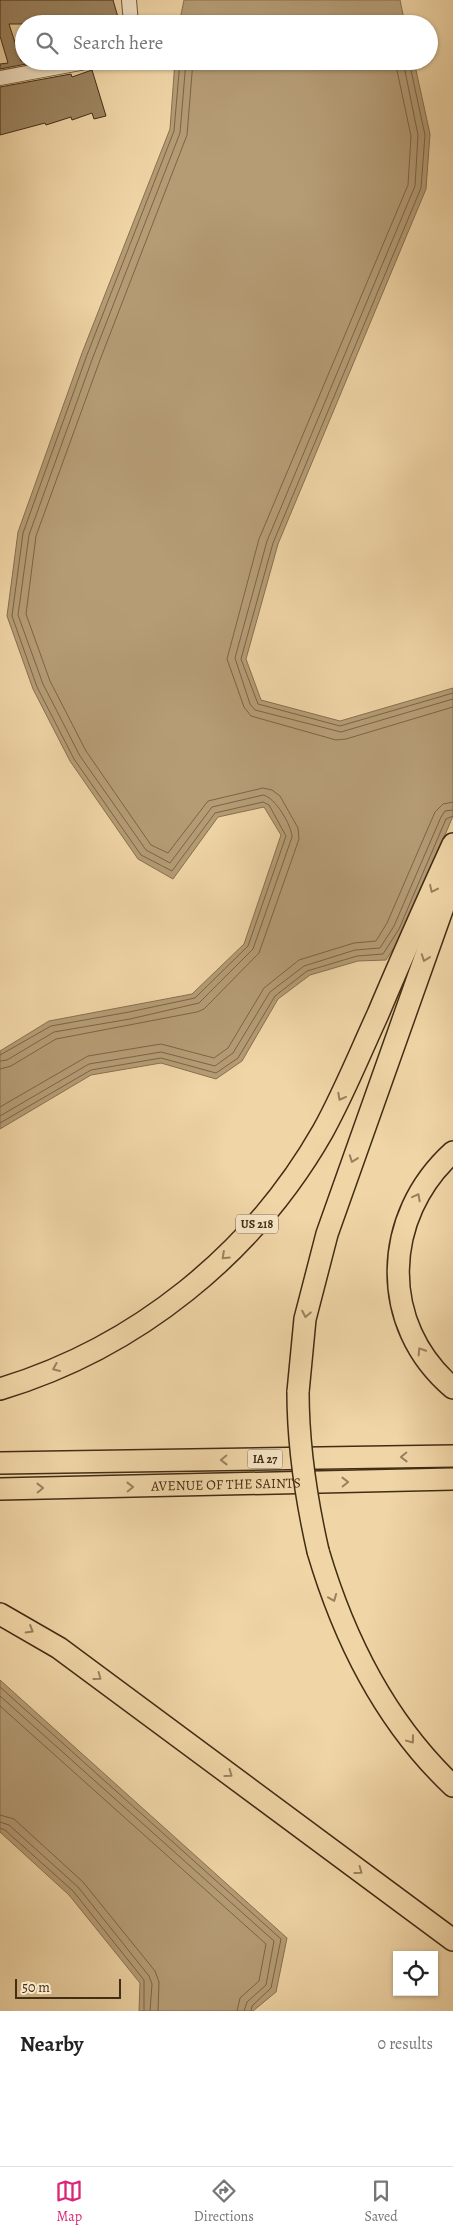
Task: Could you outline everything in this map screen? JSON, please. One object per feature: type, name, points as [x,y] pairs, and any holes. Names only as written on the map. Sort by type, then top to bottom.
[{"type":"highway","name":"US 218","points":[[0,1389],[24,1382],[101,1348],[186,1292],[243,1240],[298,1170],[344,1091],[453,844]]},
{"type":"highway","points":[[453,879],[345,1179],[312,1288],[304,1327],[298,1392],[298,1424],[303,1478],[318,1551],[329,1590],[368,1675],[392,1714],[415,1745],[453,1786]]},
{"type":"highway","points":[[453,1152],[432,1174],[413,1203],[402,1236],[398,1272],[402,1306],[414,1340],[435,1371],[453,1388]]},
{"type":"highway","name":"AVENUE OF THE SAINTS","points":[[0,1463],[453,1456]]},
{"type":"highway","name":"AVENUE OF THE SAINTS","points":[[0,1489],[453,1479]]},
{"type":"highway","points":[[0,1614],[59,1648],[453,1940]]},
{"type":"street","points":[[129,0],[130,15]]},
{"type":"street","points":[[0,78],[43,70]]},
{"type":"water","points":[[184,0],[400,0],[403,15],[181,15]]},
{"type":"water","points":[[174,70],[416,70],[430,134],[426,189],[278,544],[246,659],[261,700],[340,721],[453,688],[453,816],[404,932],[386,960],[358,961],[310,975],[278,999],[242,1061],[216,1079],[161,1063],[91,1075],[0,1129],[0,1051],[49,1021],[192,994],[244,944],[281,835],[264,807],[218,817],[173,879],[138,859],[70,761],[33,689],[7,616],[18,532],[82,353],[170,129]]},
{"type":"water","points":[[0,1680],[287,1938],[276,1992],[253,2011],[139,2011],[140,1983],[69,1895],[0,1832]]},
{"type":"building","points":[[0,0],[113,0],[117,15],[15,15],[15,24],[9,24],[15,42],[15,66],[0,69],[0,64],[8,63],[0,36]]},
{"type":"building","points":[[92,70],[106,116],[94,119],[92,113],[72,120],[71,117],[46,125],[45,123],[0,135],[0,87],[71,74],[72,77]]}]
